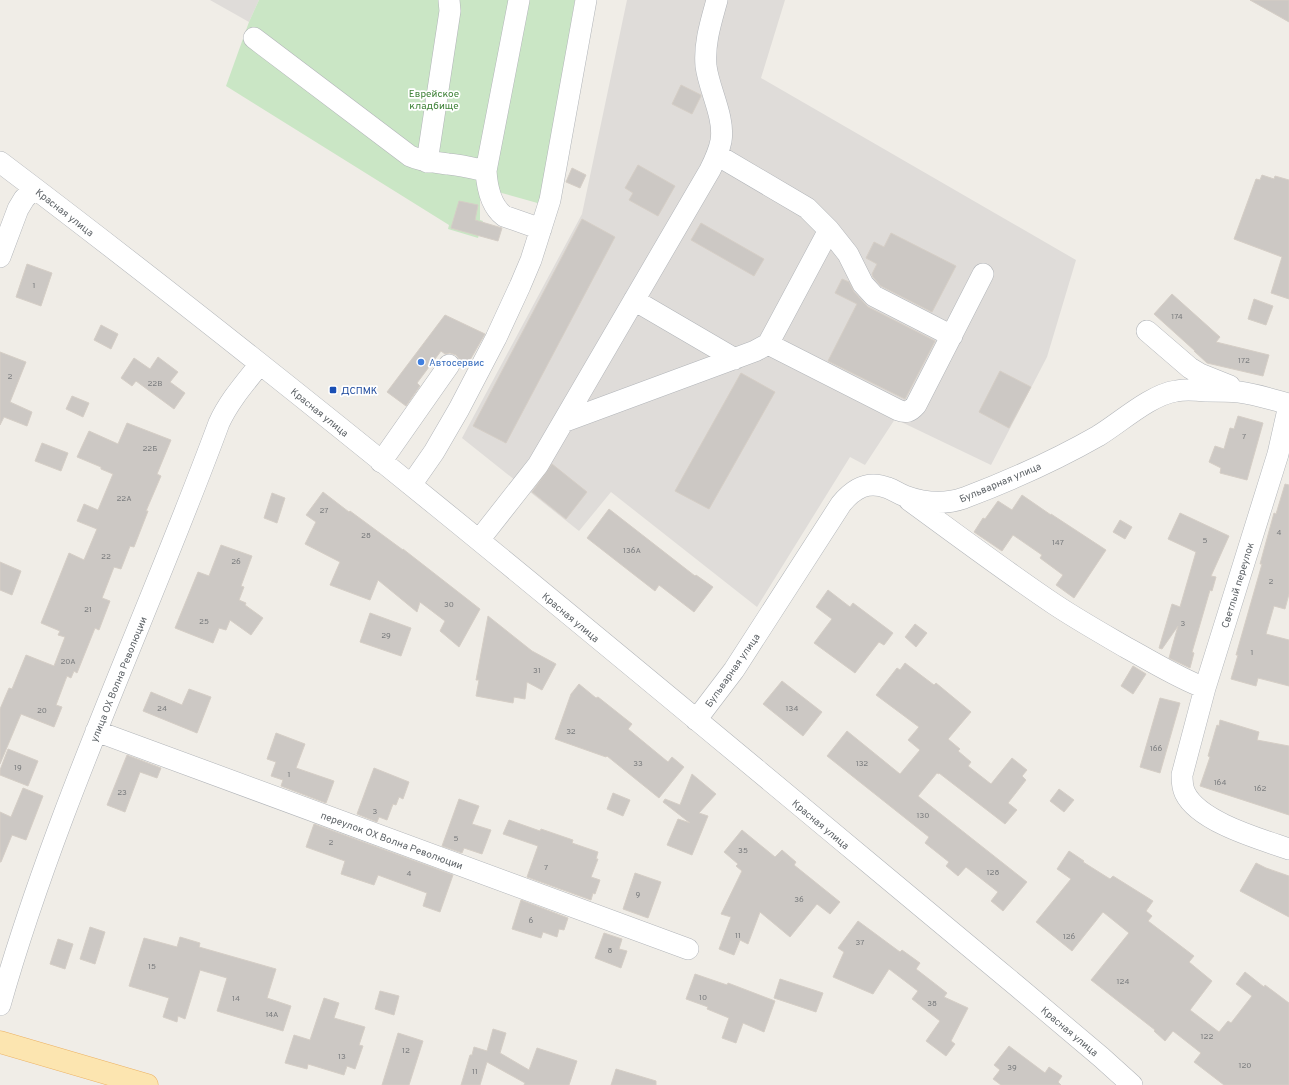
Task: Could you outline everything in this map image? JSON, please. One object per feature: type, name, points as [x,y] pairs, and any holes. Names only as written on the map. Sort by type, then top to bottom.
[{"type":"main road","points":[[0,1042],[147,1085]]},
{"type":"street","points":[[427,162],[450,11],[449,0]]},
{"type":"street","points":[[519,0],[486,171],[488,190],[496,209],[504,216],[541,229]]},
{"type":"street","points":[[411,485],[434,452],[455,415],[489,351],[531,260],[550,200],[586,0]]},
{"type":"street","points":[[479,540],[538,465],[717,156],[721,140],[721,124],[707,67],[706,51],[708,33],[717,0]]},
{"type":"street","points":[[254,38],[410,156],[427,162],[449,164],[486,171]]},
{"type":"street","points":[[717,156],[807,208],[829,230],[848,254],[863,284],[874,296],[952,336]]},
{"type":"street","name":"Красная улица","points":[[0,162],[314,406],[381,462],[479,540],[1018,987],[1132,1085]]},
{"type":"street","points":[[0,257],[18,209],[34,188]]},
{"type":"street","points":[[563,422],[735,359],[768,344],[829,230]]},
{"type":"street","points":[[768,344],[898,410],[905,412],[912,410],[916,405],[983,274]]},
{"type":"street","points":[[634,300],[735,359]]},
{"type":"street","points":[[1146,331],[1190,368],[1200,374],[1255,395]]},
{"type":"street","name":"улица ОХ Волна Революции","points":[[0,1005],[35,893],[56,836],[96,731],[161,573],[219,423],[224,411],[260,364]]},
{"type":"street","points":[[381,462],[449,365]]},
{"type":"street","name":"Бульварная улица","points":[[696,720],[734,670],[841,504],[858,488],[867,485],[877,485],[904,496],[938,503],[950,502],[964,498],[1008,480],[1071,450],[1099,435],[1155,398],[1166,393],[1176,391],[1189,390],[1239,392],[1289,405]]},
{"type":"street","name":"Светлый переулок","points":[[1289,405],[1278,454],[1205,688],[1182,775],[1182,784],[1185,793],[1200,810],[1215,820],[1243,833],[1289,848]]},
{"type":"street","points":[[904,496],[1055,605],[1169,672],[1205,688]]},
{"type":"street","name":"переулок ОХ Волна Революции","points":[[96,731],[688,949]]},
{"type":"shaded area","points":[[210,0],[259,0],[249,22]]},
{"type":"shaded area","points":[[627,0],[785,0],[761,78],[1076,260],[1047,357],[991,465],[895,419],[865,465],[850,457],[757,607],[611,492],[579,531],[462,438],[582,214]]},
{"type":"green space","name":"Еврейское кладбище","points":[[259,0],[575,0],[541,204],[480,187],[480,220],[483,221],[478,238],[448,229],[449,225],[226,86],[249,22]]},
{"type":"building","points":[[1250,0],[1289,0],[1289,22]]},
{"type":"building","points":[[681,85],[701,95],[692,114],[672,104]]},
{"type":"building","points":[[638,165],[675,186],[658,216],[629,200],[633,193],[625,188]]},
{"type":"building","points":[[572,168],[586,175],[580,188],[566,182]]},
{"type":"building","points":[[1262,175],[1274,179],[1275,176],[1289,180],[1289,299],[1271,293],[1282,257],[1234,239],[1256,179],[1260,180]]},
{"type":"building","points":[[459,201],[478,205],[475,220],[502,228],[498,241],[451,228]]},
{"type":"building","points":[[582,219],[615,237],[506,443],[473,426]]},
{"type":"building","points":[[701,223],[764,259],[754,276],[691,240]]},
{"type":"building","points":[[891,233],[956,266],[932,312],[881,286],[873,277],[872,274],[877,264],[866,258],[874,242],[884,247]]},
{"type":"building","points":[[27,264],[52,273],[41,306],[16,297]]},
{"type":"building","points":[[842,279],[849,282],[854,292],[868,307],[935,341],[905,399],[828,361],[857,304],[835,293]]},
{"type":"building","points":[[1172,294],[1220,337],[1216,342],[1269,355],[1263,376],[1207,363],[1154,314]]},
{"type":"building","points":[[1254,299],[1273,306],[1266,325],[1248,319]]},
{"type":"building","name":"Автосервис","points":[[445,315],[485,334],[466,367],[461,364],[456,355],[450,353],[445,354],[441,351],[417,383],[420,386],[406,406],[387,392]]},
{"type":"building","points":[[101,325],[118,334],[111,349],[94,340]]},
{"type":"building","points":[[0,352],[26,362],[10,402],[32,412],[27,426],[4,417],[0,425]]},
{"type":"building","points":[[158,357],[178,372],[170,382],[185,393],[174,409],[136,381],[132,386],[121,378],[134,358],[150,369]]},
{"type":"building","points":[[1000,371],[1031,387],[1009,428],[979,412]]},
{"type":"building","points":[[741,373],[775,392],[709,509],[675,491]]},
{"type":"building","points":[[72,396],[89,403],[83,417],[66,409]]},
{"type":"building","points":[[1238,416],[1263,423],[1247,480],[1220,473],[1221,468],[1209,462],[1215,446],[1224,449],[1230,428],[1234,429]]},
{"type":"building","points":[[127,423],[171,440],[157,474],[161,476],[146,511],[148,511],[134,547],[130,546],[121,569],[114,567],[102,598],[110,601],[99,630],[95,628],[77,673],[74,671],[71,678],[67,676],[56,705],[62,707],[54,727],[21,714],[0,764],[0,709],[9,688],[12,689],[26,655],[54,666],[65,637],[58,635],[60,631],[41,623],[69,553],[84,560],[97,529],[77,521],[84,504],[98,510],[113,474],[101,469],[101,467],[77,457],[89,431],[118,444]]},
{"type":"building","points":[[42,443],[68,453],[61,471],[35,461]]},
{"type":"building","points":[[552,464],[587,492],[566,519],[532,492]]},
{"type":"building","points":[[1285,484],[1289,485],[1289,594],[1285,609],[1274,606],[1266,634],[1289,640],[1289,686],[1258,678],[1256,686],[1231,679],[1274,513],[1276,514]]},
{"type":"building","points":[[323,492],[349,512],[350,511],[403,549],[480,609],[459,647],[440,631],[445,621],[420,602],[417,612],[378,580],[370,600],[330,585],[340,562],[305,544],[316,522],[306,515]]},
{"type":"building","points":[[272,493],[285,498],[277,523],[264,518]]},
{"type":"building","points":[[1022,495],[1106,550],[1074,598],[1056,585],[1063,575],[1040,558],[1042,555],[1013,535],[1002,551],[974,532],[983,518],[985,519],[998,501],[1012,510]]},
{"type":"building","points":[[609,509],[695,576],[696,575],[713,587],[694,612],[659,585],[655,591],[587,538]]},
{"type":"building","points":[[1180,513],[1229,536],[1211,576],[1216,577],[1212,591],[1210,590],[1192,652],[1194,653],[1190,668],[1169,658],[1178,626],[1162,649],[1159,648],[1172,604],[1180,607],[1196,552],[1168,539]]},
{"type":"building","points":[[1120,520],[1132,527],[1125,539],[1113,532]]},
{"type":"building","points":[[221,545],[252,556],[241,586],[244,587],[239,600],[246,603],[245,605],[263,618],[251,635],[230,620],[226,630],[219,628],[213,643],[175,628],[198,572],[209,576]]},
{"type":"building","points":[[0,562],[21,571],[12,595],[0,590]]},
{"type":"building","points":[[828,590],[850,607],[853,603],[893,633],[884,645],[879,642],[855,673],[814,643],[832,619],[816,607]]},
{"type":"building","points":[[370,613],[411,628],[401,656],[360,642]]},
{"type":"building","points":[[488,616],[532,651],[556,664],[542,690],[527,682],[525,699],[514,697],[513,703],[476,696],[479,680],[476,680]]},
{"type":"building","points":[[915,624],[927,633],[916,647],[905,637]]},
{"type":"building","points":[[905,663],[934,685],[936,683],[971,712],[948,739],[960,749],[958,751],[971,762],[968,766],[991,784],[1012,758],[1027,770],[1022,776],[1026,780],[1008,803],[1017,810],[1005,824],[939,773],[937,773],[918,796],[1027,882],[1003,911],[991,901],[998,892],[966,867],[958,876],[946,866],[949,862],[925,843],[929,837],[827,756],[847,731],[900,774],[920,750],[908,740],[919,727],[876,695],[897,668],[900,670]]},
{"type":"building","points":[[1133,666],[1146,674],[1133,694],[1121,686]]},
{"type":"building","points":[[782,681],[822,712],[803,736],[763,704]]},
{"type":"building","points":[[579,684],[632,724],[628,729],[668,762],[672,757],[684,767],[659,798],[607,756],[606,757],[555,739],[571,694]]},
{"type":"building","points":[[189,689],[211,697],[197,733],[143,711],[151,692],[182,705]]},
{"type":"building","points":[[1160,698],[1180,703],[1160,773],[1140,767]]},
{"type":"building","points":[[1220,720],[1259,732],[1257,740],[1289,746],[1289,815],[1200,786],[1210,757],[1208,756],[1217,725],[1219,726]]},
{"type":"building","points":[[276,733],[305,744],[296,768],[334,781],[326,803],[281,786],[283,780],[271,776],[276,762],[267,759]]},
{"type":"building","points":[[8,749],[38,761],[28,786],[0,775],[0,770]]},
{"type":"building","points":[[127,755],[161,768],[157,778],[140,772],[125,812],[107,805]]},
{"type":"building","points":[[374,768],[409,782],[403,799],[399,797],[396,805],[393,804],[387,820],[379,817],[377,822],[357,814]]},
{"type":"building","points":[[692,774],[716,794],[699,813],[708,816],[692,855],[667,845],[678,819],[690,823],[663,802],[665,799],[680,805]]},
{"type":"building","points":[[23,788],[43,796],[26,840],[12,835],[0,862],[0,812],[11,817]]},
{"type":"building","points":[[1059,789],[1074,800],[1064,812],[1050,801]]},
{"type":"building","points":[[613,793],[630,800],[623,816],[607,809]]},
{"type":"building","points":[[459,799],[479,806],[472,824],[491,830],[482,854],[464,848],[462,853],[442,846]]},
{"type":"building","points":[[509,820],[540,831],[541,829],[573,840],[572,843],[598,852],[596,859],[598,859],[591,877],[600,880],[591,900],[527,877],[538,846],[503,834]]},
{"type":"building","points":[[314,824],[453,875],[440,912],[423,906],[427,893],[378,875],[374,885],[341,874],[345,861],[306,847]]},
{"type":"building","points":[[742,830],[775,857],[782,850],[796,862],[794,865],[840,902],[830,914],[817,904],[790,937],[760,912],[748,944],[740,940],[734,955],[719,949],[731,917],[721,914],[742,871],[736,866],[738,864],[724,852]]},
{"type":"building","points":[[1069,851],[1110,879],[1113,876],[1153,901],[1146,911],[1152,916],[1148,921],[1194,956],[1189,962],[1212,981],[1190,1010],[1219,1032],[1228,1021],[1231,1023],[1252,996],[1236,984],[1245,972],[1264,987],[1265,985],[1289,1003],[1289,1085],[1224,1085],[1194,1062],[1201,1053],[1173,1031],[1165,1041],[1154,1031],[1155,1030],[1091,980],[1129,933],[1103,912],[1072,951],[1036,922],[1071,879],[1057,869]]},
{"type":"building","points":[[1256,863],[1289,876],[1289,917],[1240,891]]},
{"type":"building","points":[[635,873],[661,882],[648,918],[623,909]]},
{"type":"building","points":[[521,900],[568,918],[564,930],[559,929],[557,937],[543,932],[541,938],[512,929]]},
{"type":"building","points":[[858,921],[900,952],[902,950],[920,963],[916,969],[947,993],[944,997],[968,1008],[951,1041],[955,1044],[946,1056],[926,1041],[940,1021],[912,999],[918,991],[889,969],[873,994],[833,977],[844,952],[838,948]]},
{"type":"building","points":[[90,927],[105,932],[95,964],[80,959]]},
{"type":"building","points":[[604,933],[622,939],[619,949],[627,951],[621,968],[595,958]]},
{"type":"building","points":[[180,937],[200,943],[199,947],[276,969],[267,998],[291,1006],[283,1031],[217,1011],[227,978],[200,970],[185,1019],[178,1016],[177,1022],[163,1017],[169,998],[129,986],[144,938],[177,947]]},
{"type":"building","points":[[58,939],[73,944],[65,969],[50,964]]},
{"type":"building","points":[[695,974],[727,985],[728,983],[775,1001],[764,1032],[743,1023],[736,1043],[722,1038],[729,1018],[707,1009],[708,1007],[686,999]]},
{"type":"building","points":[[780,979],[823,993],[816,1012],[774,998]]},
{"type":"building","points":[[380,991],[399,996],[394,1015],[375,1009]]},
{"type":"building","points":[[324,998],[339,1003],[334,1018],[365,1027],[359,1045],[363,1046],[355,1069],[347,1066],[344,1075],[308,1064],[307,1069],[285,1063],[294,1035],[310,1040]]},
{"type":"building","points":[[493,1029],[506,1033],[500,1053],[529,1070],[537,1048],[577,1061],[569,1085],[524,1085],[525,1083],[487,1062],[480,1085],[461,1085],[474,1047],[487,1051]]},
{"type":"building","points":[[398,1033],[423,1041],[409,1085],[382,1085]]},
{"type":"building","points":[[1009,1046],[1045,1073],[1049,1067],[1062,1076],[1058,1082],[1061,1085],[1001,1085],[993,1079],[1000,1070],[994,1065]]},
{"type":"building","points":[[616,1069],[656,1081],[656,1085],[611,1085]]},
{"type":"place","name":"Автосервис","points":[[421,362]]},
{"type":"place","name":"ДСПМК","points":[[333,390]]}]
